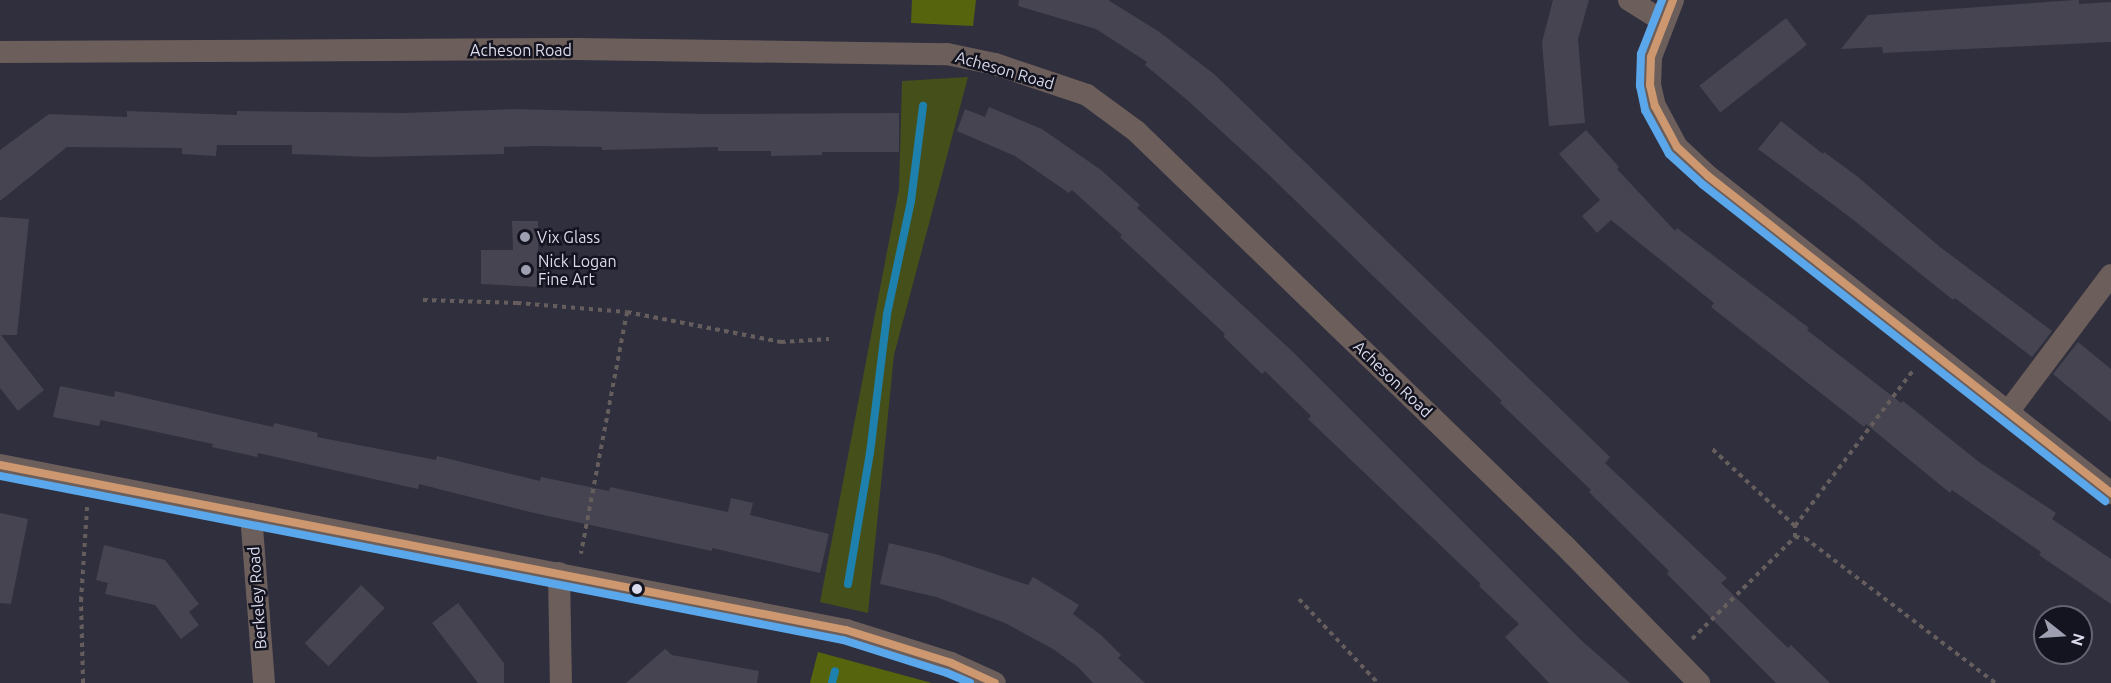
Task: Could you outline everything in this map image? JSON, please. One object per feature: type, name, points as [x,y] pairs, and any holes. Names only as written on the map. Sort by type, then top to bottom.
[{"type":"street","points":[[1629,0],[1663,21]]},
{"type":"street","points":[[1673,0],[1651,57],[1650,85],[1655,106],[1677,147],[1708,176],[2111,493]]},
{"type":"street","name":"Acheson Road","points":[[0,52],[576,49],[947,54],[995,64],[1087,95],[1136,131],[1565,546],[1699,683]]},
{"type":"street","points":[[2008,412],[2111,275]]},
{"type":"street","points":[[0,465],[846,630],[951,663],[995,683]]},
{"type":"street","name":"Berkeley Road","points":[[251,514],[264,683]]},
{"type":"street","points":[[561,683],[568,576]]},
{"type":"path","points":[[423,300],[517,303],[627,312],[780,342],[829,339]]},
{"type":"path","points":[[568,576],[627,312]]},
{"type":"path","points":[[1674,657],[1795,537],[1795,526],[1929,350]]},
{"type":"path","points":[[1712,449],[1795,526]]},
{"type":"path","points":[[82,683],[81,601],[86,482]]},
{"type":"path","points":[[1795,537],[1805,538],[1995,683]]},
{"type":"path","points":[[1299,599],[1378,683]]},
{"type":"green space","points":[[912,0],[976,0],[973,26],[911,23]]},
{"type":"green space","points":[[968,77],[894,355],[868,613],[820,602],[899,189],[902,81]]},
{"type":"green space","points":[[818,652],[932,683],[810,683]]},
{"type":"building","points":[[1019,0],[1108,0],[1158,31],[1214,74],[1610,457],[1605,463],[1727,578],[1721,583],[1788,648],[1791,645],[1830,683],[1776,683],[1667,574],[1669,571],[1589,492],[1591,490],[1500,403],[1502,401],[1267,173],[1145,65],[1147,62],[1096,29],[1018,6]]},
{"type":"building","points":[[1553,0],[1589,0],[1578,39],[1585,123],[1549,126],[1542,42]]},
{"type":"building","points":[[2079,0],[2079,4],[2111,2],[2111,42],[1883,53],[1882,47],[1841,49],[1868,15]]},
{"type":"building","points":[[1786,18],[1807,45],[1720,113],[1699,86]]},
{"type":"building","points":[[989,107],[1042,129],[1101,170],[1140,205],[1137,208],[1292,351],[1582,641],[1630,683],[1549,683],[1505,637],[1519,624],[1479,586],[1481,584],[1308,419],[1311,416],[1265,371],[1262,374],[1223,336],[1225,334],[1120,237],[1122,235],[1072,190],[1069,193],[1015,156],[957,131],[965,109],[985,117]]},
{"type":"building","points":[[514,109],[704,114],[899,113],[899,152],[822,152],[822,155],[771,156],[771,151],[718,151],[718,147],[602,150],[602,147],[536,146],[504,147],[504,154],[371,157],[292,154],[292,145],[217,145],[216,156],[182,154],[182,148],[67,147],[0,201],[0,150],[49,114],[127,117],[127,111],[237,115],[237,111],[404,113]]},
{"type":"building","points":[[1781,121],[1823,154],[1824,152],[1858,177],[1940,247],[2052,331],[2032,357],[1955,298],[1953,300],[1851,218],[1758,149]]},
{"type":"building","points":[[1586,130],[1619,167],[1617,169],[1675,231],[1677,228],[1809,328],[1807,330],[1901,403],[1903,401],[1979,462],[2056,513],[2052,519],[2111,559],[2111,604],[2039,555],[2041,552],[1952,490],[1950,493],[1866,424],[1864,427],[1711,307],[1714,303],[1611,220],[1597,233],[1582,216],[1600,200],[1559,154]]},
{"type":"building","points":[[0,217],[29,219],[17,335],[1,335],[44,390],[18,411],[0,388]]},
{"type":"building","points":[[512,221],[538,221],[539,287],[481,284],[481,250],[513,250]]},
{"type":"building","points":[[2078,342],[2111,369],[2111,422],[2053,374]]},
{"type":"building","points":[[60,386],[114,397],[115,391],[273,427],[274,423],[318,433],[317,437],[436,460],[437,456],[540,481],[541,477],[609,491],[610,487],[728,512],[731,498],[753,503],[750,515],[829,534],[820,573],[712,548],[712,551],[534,513],[419,484],[418,489],[258,453],[257,457],[212,447],[213,444],[101,420],[99,426],[53,417]]},
{"type":"building","points":[[0,513],[28,519],[11,604],[0,603]]},
{"type":"building","points":[[889,543],[939,555],[1028,585],[1033,577],[1079,605],[1073,614],[1101,635],[1121,655],[1118,658],[1145,683],[1093,683],[1078,667],[1053,649],[1005,623],[936,597],[880,584]]},
{"type":"building","points":[[104,545],[165,560],[199,604],[189,612],[199,625],[181,639],[155,605],[105,594],[108,583],[96,580]]},
{"type":"building","points":[[361,585],[385,608],[328,666],[305,643]]},
{"type":"building","points":[[458,603],[504,663],[504,683],[478,683],[432,623]]},
{"type":"building","points":[[665,649],[672,655],[759,671],[757,683],[626,683]]},
{"type":"waterway","points":[[848,584],[870,453],[887,314],[911,201],[923,106]]},
{"type":"waterway","points":[[832,683],[835,671]]},
{"type":"transit line","points":[[1662,0],[1641,54],[1640,86],[1645,110],[1669,154],[1702,184],[2105,501]]},
{"type":"transit line","points":[[1673,0],[1651,57],[1650,85],[1655,106],[1677,147],[1708,176],[2111,493]]},
{"type":"transit line","points":[[0,465],[846,630],[951,663],[995,683]]},
{"type":"transit line","points":[[0,476],[843,640],[947,673],[970,683]]},
{"type":"place","name":"Vix Glass","points":[[525,237]]},
{"type":"place","name":"Nick Logan Fine Art","points":[[526,270]]}]
